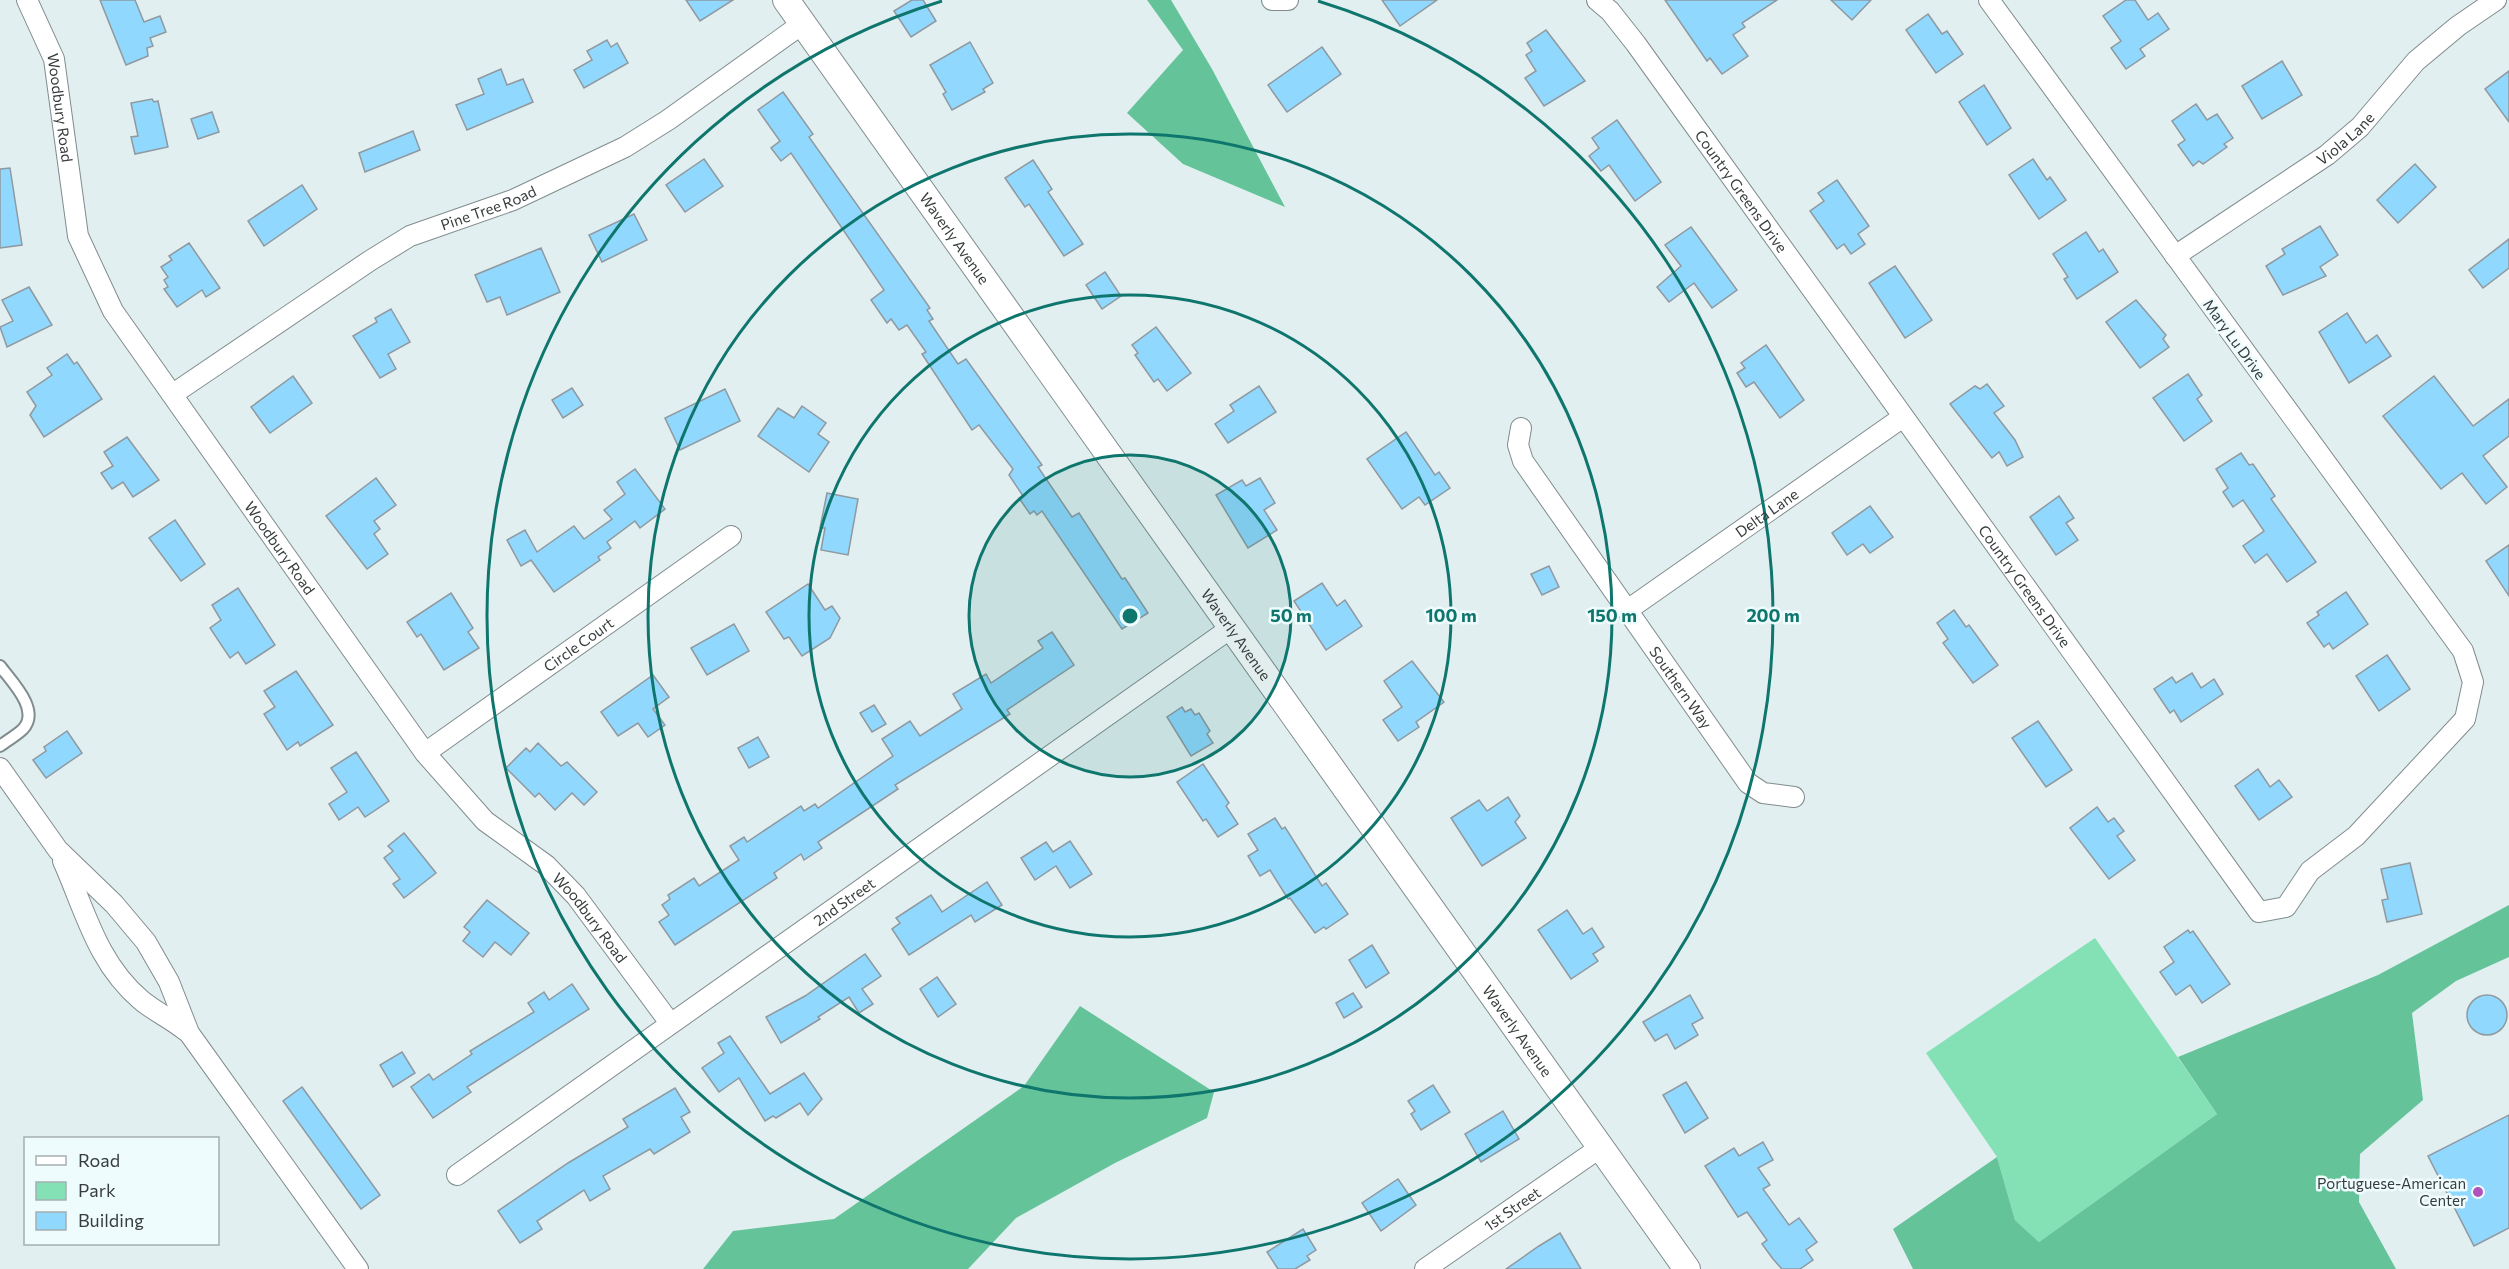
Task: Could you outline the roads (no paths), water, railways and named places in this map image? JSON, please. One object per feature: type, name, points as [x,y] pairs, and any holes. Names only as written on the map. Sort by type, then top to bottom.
[{"type":"street","name":"Woodbury Road","points":[[27,0],[54,59],[78,236],[113,311],[173,394],[232,483],[425,753],[485,821],[546,866],[576,896],[670,1023]]},
{"type":"street","name":"Waverly Avenue","points":[[786,0],[1687,1269]]},
{"type":"street","points":[[1272,0],[1288,0]]},
{"type":"street","name":"Country Greens Drive","points":[[1597,0],[1610,11],[1636,45],[2259,912],[2286,907],[2310,871],[2356,836],[2464,719],[2473,682]]},
{"type":"street","name":"Mary Lu Drive","points":[[1989,0],[2463,651],[2473,682]]},
{"type":"street","name":"Viola Lane","points":[[2175,256],[2327,155],[2360,128],[2416,61],[2458,26],[2496,0]]},
{"type":"street","name":"Pine Tree Road","points":[[173,394],[410,236],[513,200],[625,147],[668,120],[802,24]]},
{"type":"street","name":"Delta Lane","points":[[1629,609],[1903,417]]},
{"type":"street","name":"Southern Way","points":[[1521,428],[1518,446],[1523,461],[1629,609],[1748,783],[1763,793],[1794,797]]},
{"type":"street","name":"Circle Court","points":[[425,753],[731,536]]},
{"type":"street","name":"2nd Street","points":[[457,1175],[1231,628]]},
{"type":"street","points":[[0,768],[58,850],[114,904],[146,942],[169,982],[189,1033],[358,1269]]},
{"type":"street","points":[[58,850],[87,924],[104,956],[141,1000],[189,1033]]},
{"type":"street","name":"1st Street","points":[[1425,1269],[1600,1147]]},
{"type":"lane","points":[[0,666],[29,712],[28,722],[23,729],[0,746]]},
{"type":"place","name":"Portuguese-American Center","points":[[2478,1192]]}]
